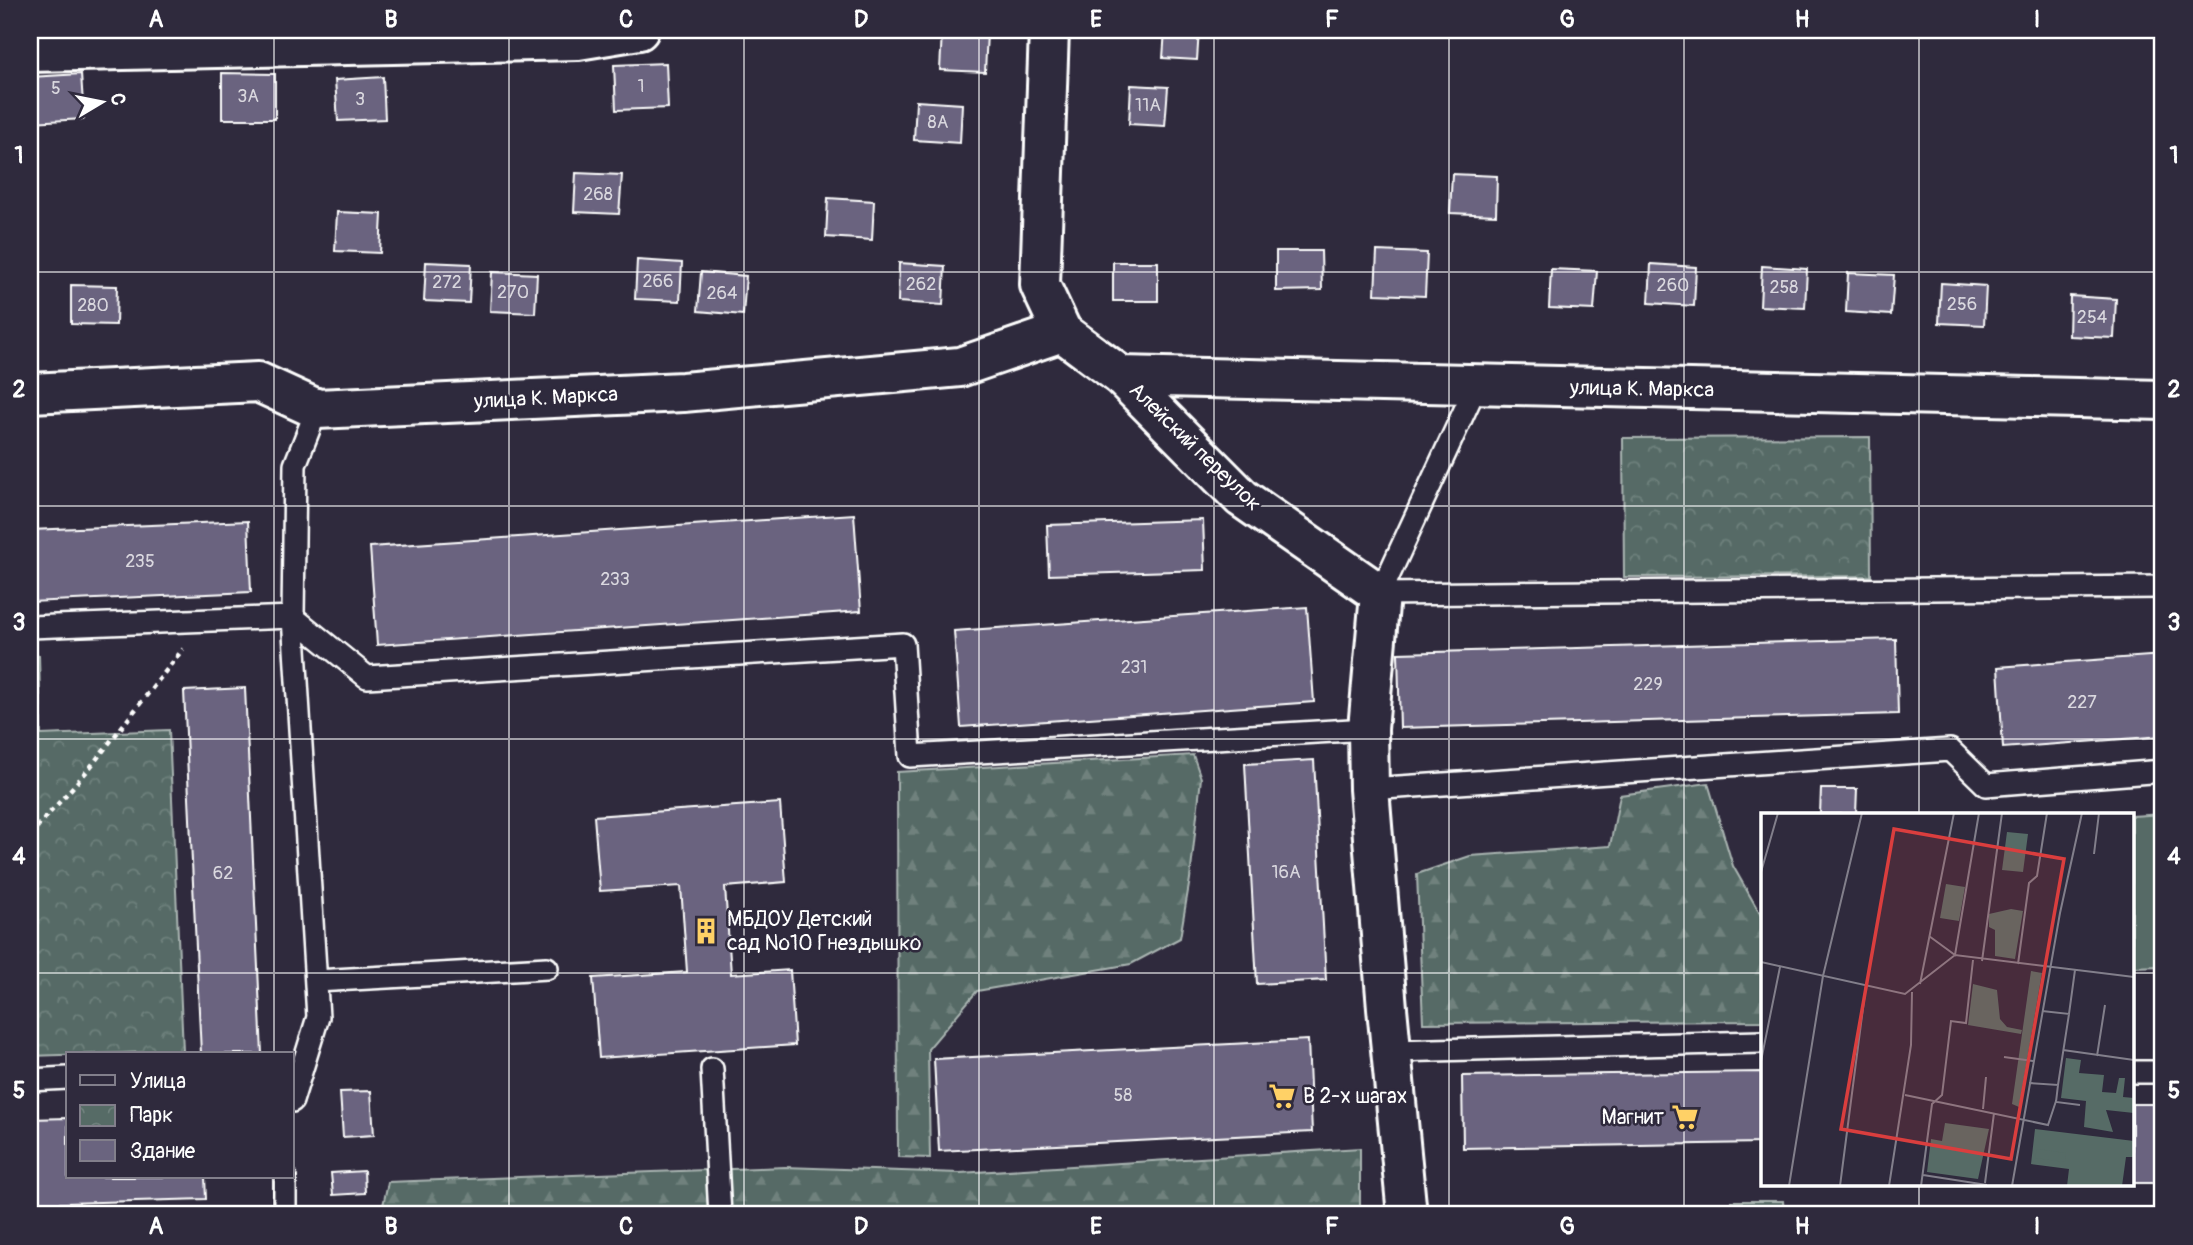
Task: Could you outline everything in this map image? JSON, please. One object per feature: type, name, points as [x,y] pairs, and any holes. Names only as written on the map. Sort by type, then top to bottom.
[{"type":"street","points":[[30,52],[578,40],[639,30]]},
{"type":"street","name":"Алейский переулок","points":[[1049,30],[1040,285],[1062,332],[1121,376],[1242,498],[1380,594]]},
{"type":"street","name":"улица К. Маркса","points":[[30,393],[257,382],[317,410],[683,392],[960,367],[1062,332]]},
{"type":"street","name":"улица К. Маркса","points":[[1121,376],[2163,400]]},
{"type":"street","points":[[1380,594],[1368,729],[1369,789],[1407,1215]]},
{"type":"lane","points":[[1476,386],[1380,594],[2163,587]]},
{"type":"lane","points":[[294,1089],[297,1070],[318,1017],[293,617],[295,465],[317,410]]},
{"type":"lane","points":[[30,627],[293,617],[367,677],[903,644],[910,755],[1368,729]]},
{"type":"lane","points":[[1369,789],[1951,750],[1986,785],[2163,771]]},
{"type":"lane","points":[[316,981],[547,968]]},
{"type":"lane","points":[[1392,1051],[1761,1042]]},
{"type":"lane","points":[[712,1069],[720,1215]]},
{"type":"lane","points":[[2134,1072],[2163,1072]]},
{"type":"lane","points":[[30,1080],[66,1078]]},
{"type":"lane","points":[[285,1178],[285,1215]]},
{"type":"path","points":[[30,835],[88,770],[206,620]]},
{"type":"green space","points":[[1870,437],[1871,576],[1624,577],[1623,438]]},
{"type":"green space","points":[[39,655],[41,735],[169,730],[183,1051],[66,1052],[66,1055],[30,1056],[30,656]]},
{"type":"green space","points":[[1193,755],[1201,778],[1190,879],[1180,938],[1131,964],[977,991],[928,1049],[930,1158],[898,1157],[897,772]]},
{"type":"green space","points":[[1708,783],[1733,866],[1761,915],[1761,1021],[1423,1023],[1417,874],[1470,856],[1610,846],[1620,795]]},
{"type":"green space","points":[[2163,814],[2163,966],[2134,967],[2134,816]]},
{"type":"green space","points":[[1360,1148],[1360,1215],[381,1215],[388,1182],[785,1167],[960,1173]]},
{"type":"green space","points":[[1731,1201],[1783,1201],[1784,1215],[1731,1215]]},
{"type":"green space","points":[[1529,1206],[1581,1208],[1581,1215],[1529,1215]]},
{"type":"building","points":[[1165,30],[1199,30],[1197,60],[1163,58]]},
{"type":"building","points":[[942,31],[987,33],[985,72],[940,70]]},
{"type":"building","points":[[666,63],[668,108],[616,110],[614,65]]},
{"type":"building","points":[[222,73],[275,74],[275,119],[222,119]]},
{"type":"building","points":[[81,74],[84,119],[31,122],[30,77]]},
{"type":"building","points":[[383,77],[385,119],[338,121],[335,80]]},
{"type":"building","points":[[1131,85],[1168,87],[1165,126],[1129,124]]},
{"type":"building","points":[[916,101],[962,104],[960,143],[914,140]]},
{"type":"building","points":[[576,173],[622,175],[619,214],[574,212]]},
{"type":"building","points":[[1452,174],[1497,176],[1496,215],[1450,213]]},
{"type":"building","points":[[828,198],[874,201],[872,240],[826,237]]},
{"type":"building","points":[[337,212],[382,214],[380,253],[335,251]]},
{"type":"building","points":[[1276,251],[1321,251],[1322,290],[1276,291]]},
{"type":"building","points":[[1377,251],[1427,253],[1425,296],[1375,294]]},
{"type":"building","points":[[637,260],[682,263],[680,301],[635,299]]},
{"type":"building","points":[[426,262],[471,264],[469,303],[424,301]]},
{"type":"building","points":[[1113,262],[1158,262],[1158,301],[1113,301]]},
{"type":"building","points":[[899,263],[945,266],[943,305],[898,302]]},
{"type":"building","points":[[1651,264],[1696,267],[1694,306],[1649,303]]},
{"type":"building","points":[[1762,266],[1807,269],[1805,308],[1760,306]]},
{"type":"building","points":[[1551,269],[1597,271],[1594,310],[1549,308]]},
{"type":"building","points":[[492,272],[537,274],[535,313],[490,311]]},
{"type":"building","points":[[701,272],[746,276],[743,315],[698,311]]},
{"type":"building","points":[[1848,273],[1894,275],[1891,315],[1846,312]]},
{"type":"building","points":[[1941,283],[1986,286],[1984,325],[1939,323]]},
{"type":"building","points":[[71,285],[117,286],[116,325],[71,324]]},
{"type":"building","points":[[2070,296],[2116,299],[2114,338],[2069,336]]},
{"type":"building","points":[[854,514],[861,611],[377,645],[370,547]]},
{"type":"building","points":[[1203,520],[1205,570],[1049,575],[1047,525]]},
{"type":"building","points":[[248,521],[251,592],[30,602],[30,530]]},
{"type":"building","points":[[1307,607],[1314,702],[961,727],[954,631]]},
{"type":"building","points":[[1896,639],[1898,714],[1400,728],[1398,653]]},
{"type":"building","points":[[2163,655],[2163,736],[2003,748],[1998,667]]},
{"type":"building","points":[[245,688],[262,1052],[201,1052],[184,691]]},
{"type":"building","points":[[1314,760],[1326,980],[1257,984],[1245,764]]},
{"type":"building","points":[[1821,789],[1857,789],[1856,813],[1820,813]]},
{"type":"building","name":"МБДОУ Детский сад №10 Гнездышко","points":[[780,803],[786,882],[725,887],[731,974],[790,970],[795,1045],[599,1058],[593,978],[687,972],[681,886],[600,891],[594,816]]},
{"type":"building","points":[[1308,1040],[1312,1132],[939,1151],[934,1059]]},
{"type":"building","points":[[1761,1072],[1761,1143],[1463,1148],[1462,1076]]},
{"type":"building","points":[[371,1091],[374,1135],[343,1137],[340,1092]]},
{"type":"building","points":[[2134,1104],[2163,1104],[2163,1183],[2134,1183]]},
{"type":"building","points":[[66,1118],[66,1178],[205,1178],[206,1199],[30,1204],[30,1119]]},
{"type":"building","points":[[364,1171],[365,1193],[333,1195],[331,1173]]},
{"type":"place","name":"МБДОУ Детский сад №10 Гнездышко","points":[[706,931]]},
{"type":"place","name":"В 2-х шагах","points":[[1282,1096]]},
{"type":"place","name":"Магнит","points":[[1685,1117]]}]
